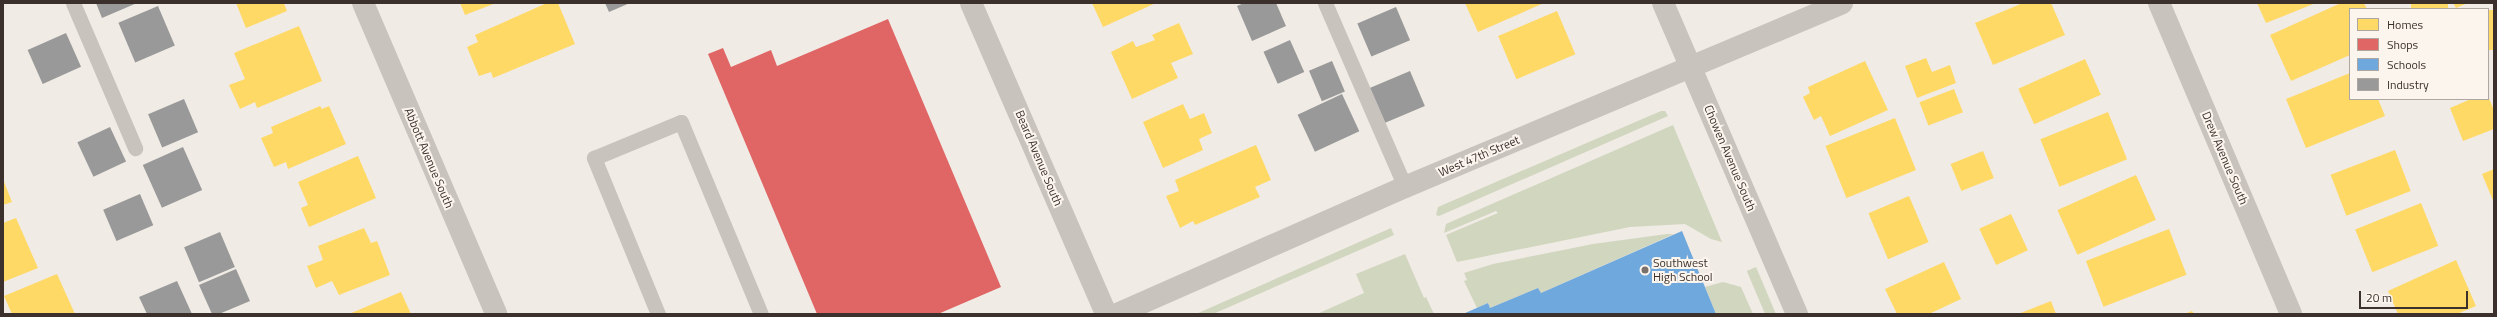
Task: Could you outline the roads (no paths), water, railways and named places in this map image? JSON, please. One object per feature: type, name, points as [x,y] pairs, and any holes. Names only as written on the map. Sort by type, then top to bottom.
[{"type":"street","name":"Abbott Avenue South","points":[[363,3],[496,314]]},
{"type":"street","name":"Beard Avenue South","points":[[971,3],[1106,314]]},
{"type":"street","name":"Chowen Avenue South","points":[[1663,3],[1797,314]]},
{"type":"street","name":"West 47th Street","points":[[1117,314],[1405,187],[1842,3]]},
{"type":"street","name":"Drew Avenue South","points":[[2159,3],[2291,314]]},
{"type":"lane","points":[[73,3],[135,148]]},
{"type":"lane","points":[[1325,3],[1405,187]]},
{"type":"lane","points":[[658,314],[594,158],[681,122],[761,314]]},
{"type":"place","name":"Southwest High School","points":[[1645,270]]}]
